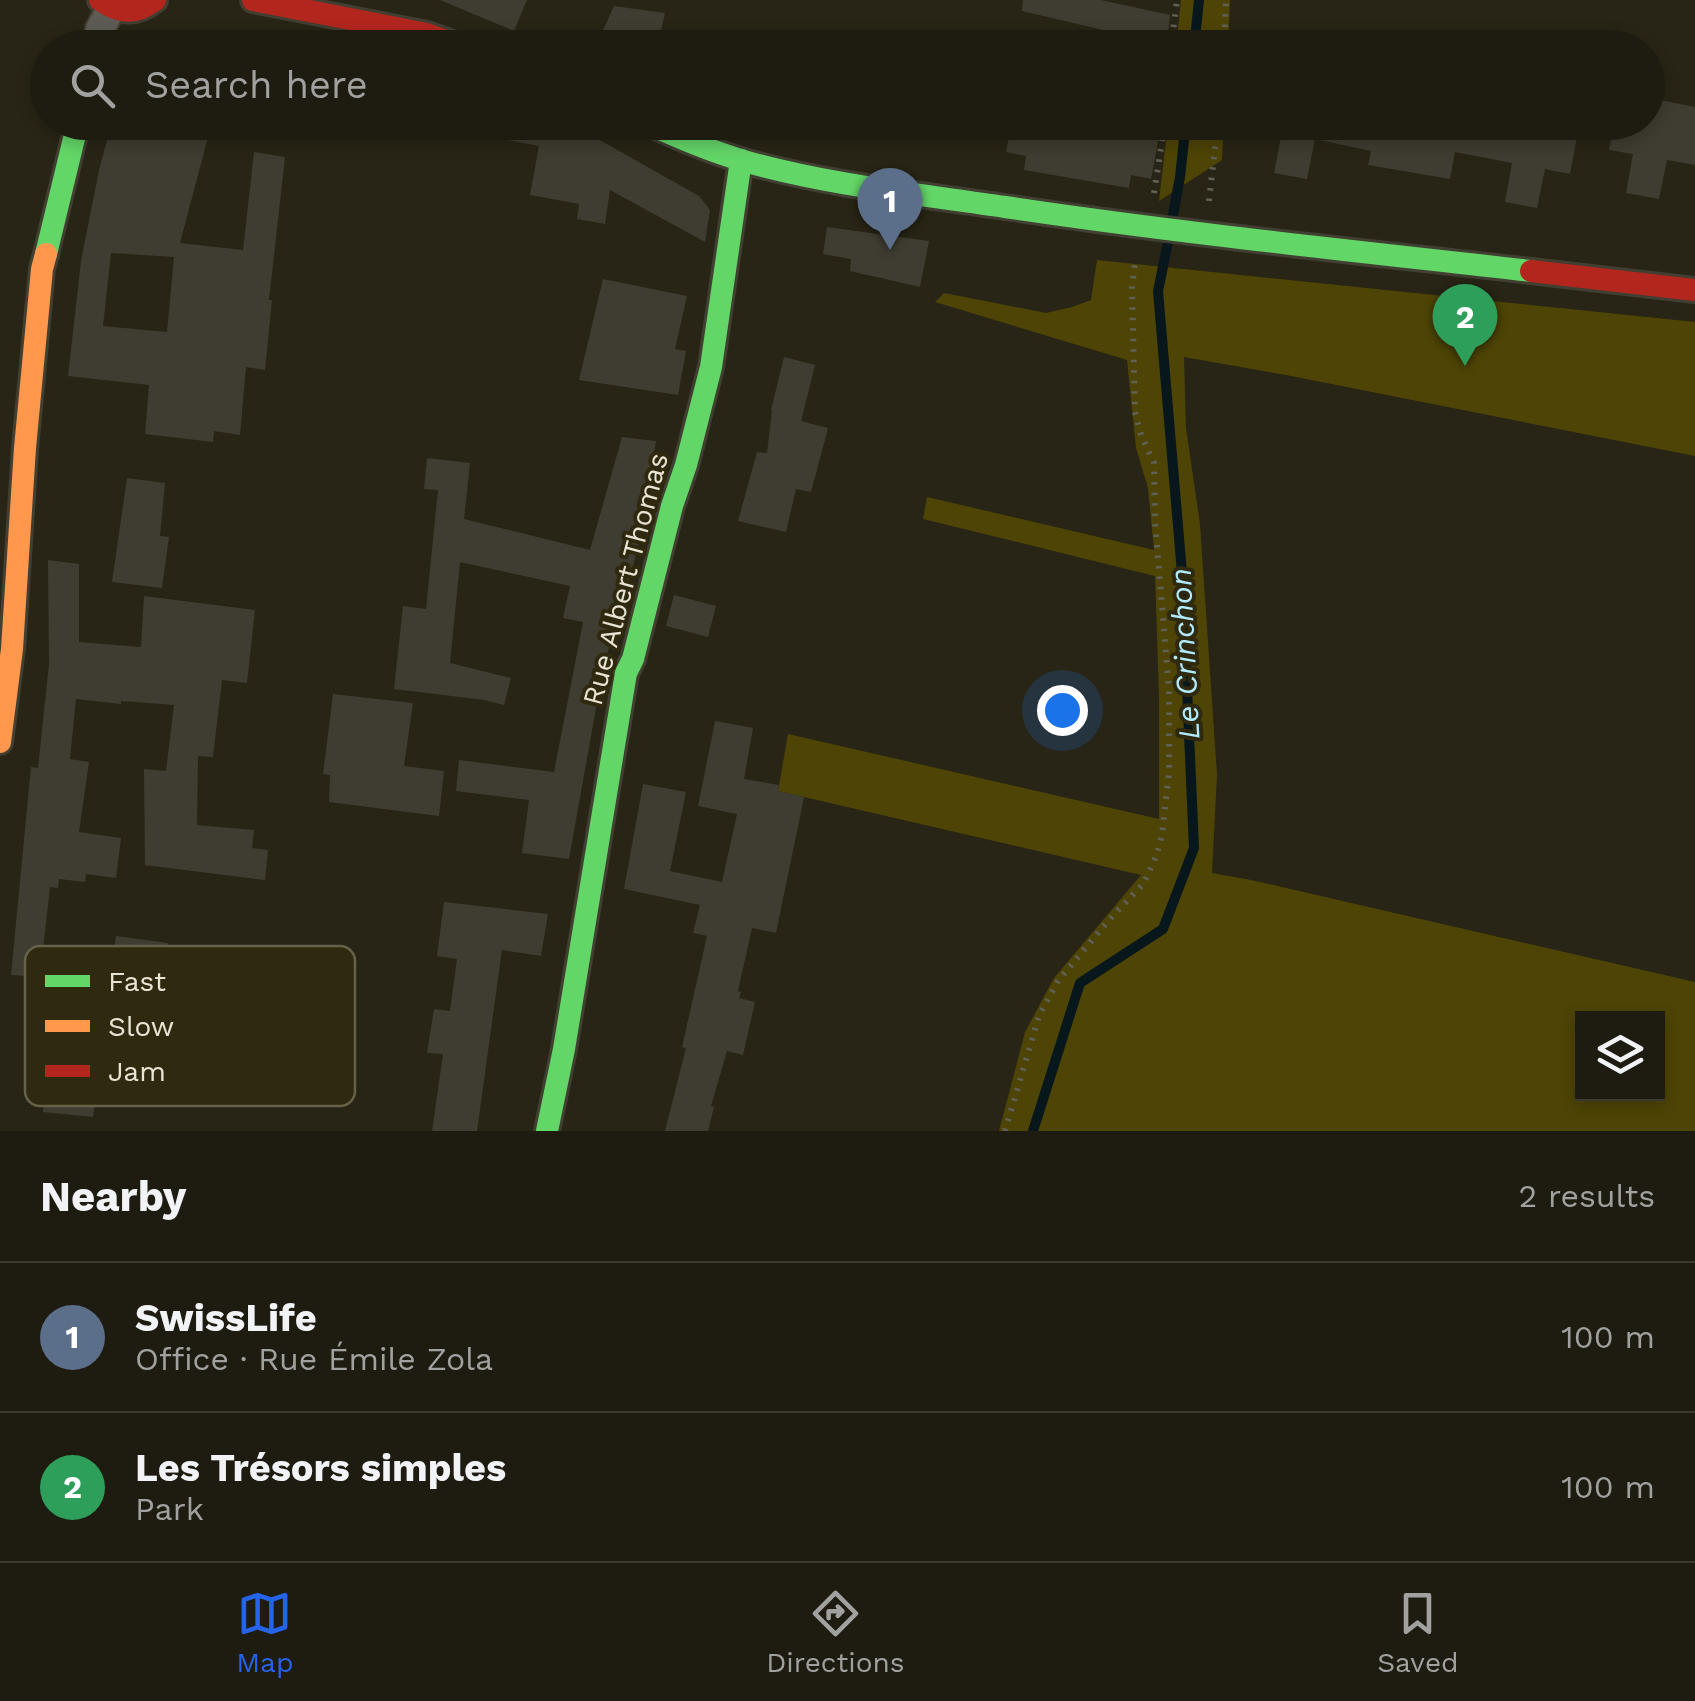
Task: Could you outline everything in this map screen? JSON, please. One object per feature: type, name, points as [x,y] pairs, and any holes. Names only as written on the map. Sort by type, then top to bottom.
[{"type":"street","points":[[100,30],[106,4],[124,12],[136,11],[155,0]]},
{"type":"street","points":[[253,0],[407,30]]},
{"type":"street","points":[[0,742],[12,649],[42,269],[74,140]]},
{"type":"street","points":[[686,140],[791,173],[870,187],[1148,228],[1695,290]]},
{"type":"street","name":"Rue Albert Thomas","points":[[547,1131],[626,673],[633,660],[711,367],[741,160]]},
{"type":"path","points":[[1173,30],[1176,0]]},
{"type":"path","points":[[1225,30],[1226,0]]},
{"type":"path","points":[[1006,1131],[1039,1016],[1058,982],[1144,883],[1162,835],[1170,772],[1167,660],[1154,463],[1135,412],[1132,288],[1148,228],[1162,140]]},
{"type":"path","points":[[1201,233],[1215,140]]},
{"type":"shaded area","points":[[1181,0],[1230,0],[1229,30],[1178,30]]},
{"type":"shaded area","points":[[1166,140],[1223,140],[1222,160],[1159,201]]},
{"type":"shaded area","points":[[1097,260],[1695,322],[1695,456],[1184,357],[1186,428],[1200,524],[1217,775],[1212,873],[1695,982],[1695,1131],[999,1131],[1025,1032],[1054,978],[1141,875],[778,791],[788,734],[1159,819],[1155,576],[923,519],[927,497],[1154,550],[1148,488],[1136,448],[1127,360],[935,302],[944,293],[1046,313],[1091,300]]},
{"type":"building","points":[[440,0],[527,0],[512,30]]},
{"type":"building","points":[[1023,0],[1101,0],[1170,15],[1168,30],[1103,30],[1022,11]]},
{"type":"building","points":[[614,6],[665,13],[661,30],[603,30]]},
{"type":"building","points":[[1665,101],[1695,107],[1695,165],[1667,160],[1659,199],[1626,193],[1633,154],[1609,150],[1611,140],[1665,140]]},
{"type":"building","points":[[107,140],[207,140],[180,243],[243,250],[254,152],[285,157],[265,370],[246,367],[240,435],[214,431],[213,442],[145,434],[149,385],[68,376],[81,261]],"holes":[[[111,253],[174,257],[167,332],[103,326]]]},
{"type":"building","points":[[508,140],[600,140],[699,196],[710,210],[705,242],[610,190],[605,224],[577,219],[579,204],[530,195],[539,146]]},
{"type":"building","points":[[1008,140],[1158,140],[1151,179],[1131,175],[1129,188],[1024,170],[1026,156],[1006,152]]},
{"type":"building","points":[[1280,140],[1315,140],[1307,179],[1274,173]]},
{"type":"building","points":[[1320,140],[1576,140],[1570,174],[1545,169],[1537,208],[1505,202],[1512,163],[1455,152],[1450,179],[1368,165],[1371,151]]},
{"type":"building","points":[[827,227],[929,241],[920,287],[850,271],[851,259],[823,254]]},
{"type":"building","points":[[603,279],[687,296],[675,349],[686,351],[678,395],[579,380]]},
{"type":"building","points":[[784,357],[815,365],[801,421],[828,428],[811,492],[796,489],[786,532],[738,521],[757,452],[767,453],[771,410]]},
{"type":"building","points":[[622,437],[656,441],[649,485],[654,486],[603,669],[569,859],[522,853],[529,800],[456,791],[459,760],[554,772],[583,622],[563,618],[570,586],[460,562],[450,663],[511,678],[504,705],[394,689],[403,606],[426,609],[438,490],[424,489],[427,458],[470,463],[464,519],[590,550]]},
{"type":"building","points":[[127,478],[165,483],[160,536],[169,537],[162,588],[112,582]]},
{"type":"building","points":[[48,560],[79,564],[79,642],[141,647],[144,596],[255,610],[247,683],[222,680],[213,757],[198,756],[197,825],[254,830],[252,848],[268,850],[265,880],[145,865],[144,769],[166,771],[174,705],[76,699],[70,759],[89,762],[79,832],[121,838],[116,878],[86,874],[85,882],[59,879],[58,888],[50,887],[43,946],[25,946],[25,976],[11,975],[31,767],[38,768],[49,664]]},
{"type":"building","points":[[674,595],[716,606],[708,637],[666,626]]},
{"type":"building","points":[[333,694],[413,703],[404,766],[444,771],[439,816],[329,802],[330,775],[323,774]]},
{"type":"building","points":[[715,721],[753,728],[744,779],[779,785],[778,791],[804,797],[776,933],[752,928],[738,991],[739,998],[755,1002],[743,1055],[727,1051],[708,1131],[665,1131],[686,1048],[682,1047],[707,936],[693,933],[700,905],[624,889],[643,784],[686,792],[670,871],[722,882],[737,814],[698,806]]},
{"type":"building","points":[[444,902],[548,914],[541,956],[502,950],[477,1131],[432,1131],[443,1054],[427,1053],[434,1009],[450,1011],[457,959],[437,956]]},
{"type":"building","points":[[116,936],[168,943],[168,946],[115,946]]},
{"type":"building","points":[[44,1106],[94,1106],[93,1117],[43,1112]]},
{"type":"waterway","name":"Le Crinchon","points":[[1196,30],[1199,0]]},
{"type":"waterway","name":"Le Crinchon","points":[[1172,220],[1184,140]]},
{"type":"waterway","name":"Le Crinchon","points":[[1033,1131],[1080,983],[1163,929],[1194,848],[1182,573],[1158,291],[1169,237]]},
{"type":"traffic: fast","points":[[46,254],[74,140]]},
{"type":"traffic: fast","points":[[687,140],[731,157],[841,183],[1136,225],[1531,271]]},
{"type":"traffic: fast","points":[[547,1131],[626,673],[711,367],[741,160]]},
{"type":"traffic: slow","points":[[0,742],[12,649],[25,448],[46,254]]},
{"type":"traffic: jam","points":[[100,0],[128,11],[155,0]]},
{"type":"traffic: jam","points":[[253,0],[407,30]]},
{"type":"traffic: jam","points":[[1531,271],[1695,290]]},
{"type":"place","name":"SwissLife","points":[[890,250]]},
{"type":"place","name":"Les Trésors simples","points":[[1465,366]]}]
